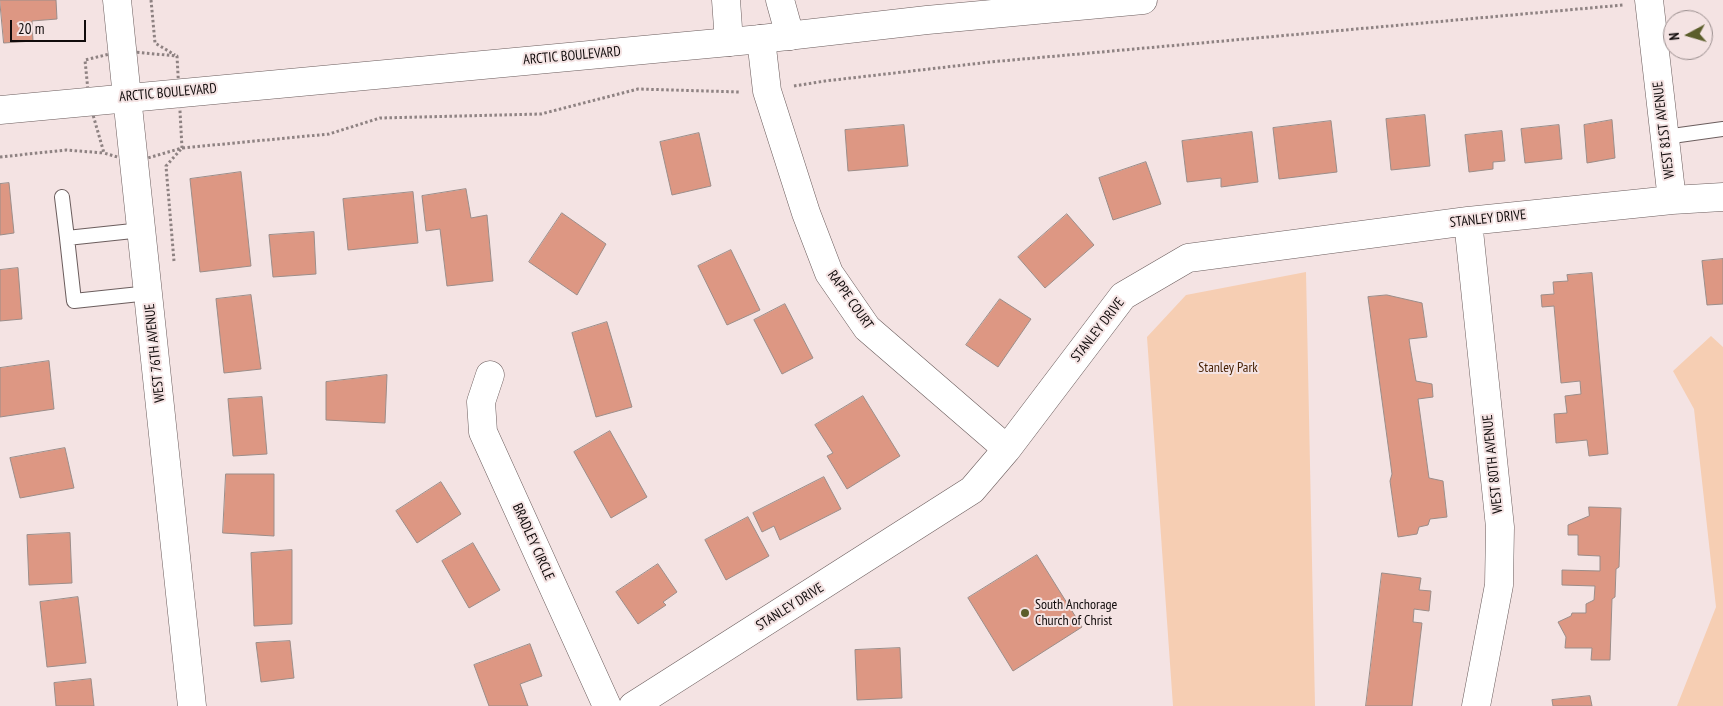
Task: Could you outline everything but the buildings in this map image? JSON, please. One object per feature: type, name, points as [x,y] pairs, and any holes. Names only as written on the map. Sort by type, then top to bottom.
[{"type":"street","name":"WEST 76TH AVENUE","points":[[117,0],[192,706]]},
{"type":"street","points":[[726,0],[729,42]]},
{"type":"street","points":[[780,0],[790,36]]},
{"type":"street","name":"ARCTIC BOULEVARD","points":[[0,110],[761,40],[927,20],[1143,0]]},
{"type":"street","name":"WEST 81ST AVENUE","points":[[1640,2],[1665,137],[1672,200]]},
{"type":"street","name":"RAPPE COURT","points":[[761,40],[767,91],[806,213],[829,273],[867,328],[1007,449]]},
{"type":"street","name":"STANLEY DRIVE","points":[[633,706],[972,490],[1007,449],[1123,296],[1188,258],[1468,221],[1672,200],[1723,197]]},
{"type":"street","name":"WEST 80TH AVENUE","points":[[1468,221],[1500,527],[1499,585],[1476,706]]},
{"type":"street","name":"BRADLEY CIRCLE","points":[[490,375],[481,402],[483,432],[607,706]]},
{"type":"lane","points":[[1665,137],[1723,129]]},
{"type":"lane","points":[[62,197],[74,301],[149,293]]},
{"type":"lane","points":[[67,238],[142,230]]},
{"type":"path","points":[[150,0],[155,43],[177,56]]},
{"type":"path","points":[[182,148],[329,134],[380,118],[542,114],[638,89],[767,91],[824,80],[990,62],[1640,2]]},
{"type":"path","points":[[0,158],[66,150],[104,153]]},
{"type":"green space","name":"Stanley Park","points":[[1306,272],[1315,706],[1173,706],[1147,337],[1186,295]]},
{"type":"green space","points":[[1711,336],[1723,347],[1723,706],[1677,706],[1716,607],[1694,409],[1673,371]]},
{"type":"place","name":"South Anchorage Church of Christ","points":[[1025,613]]}]
